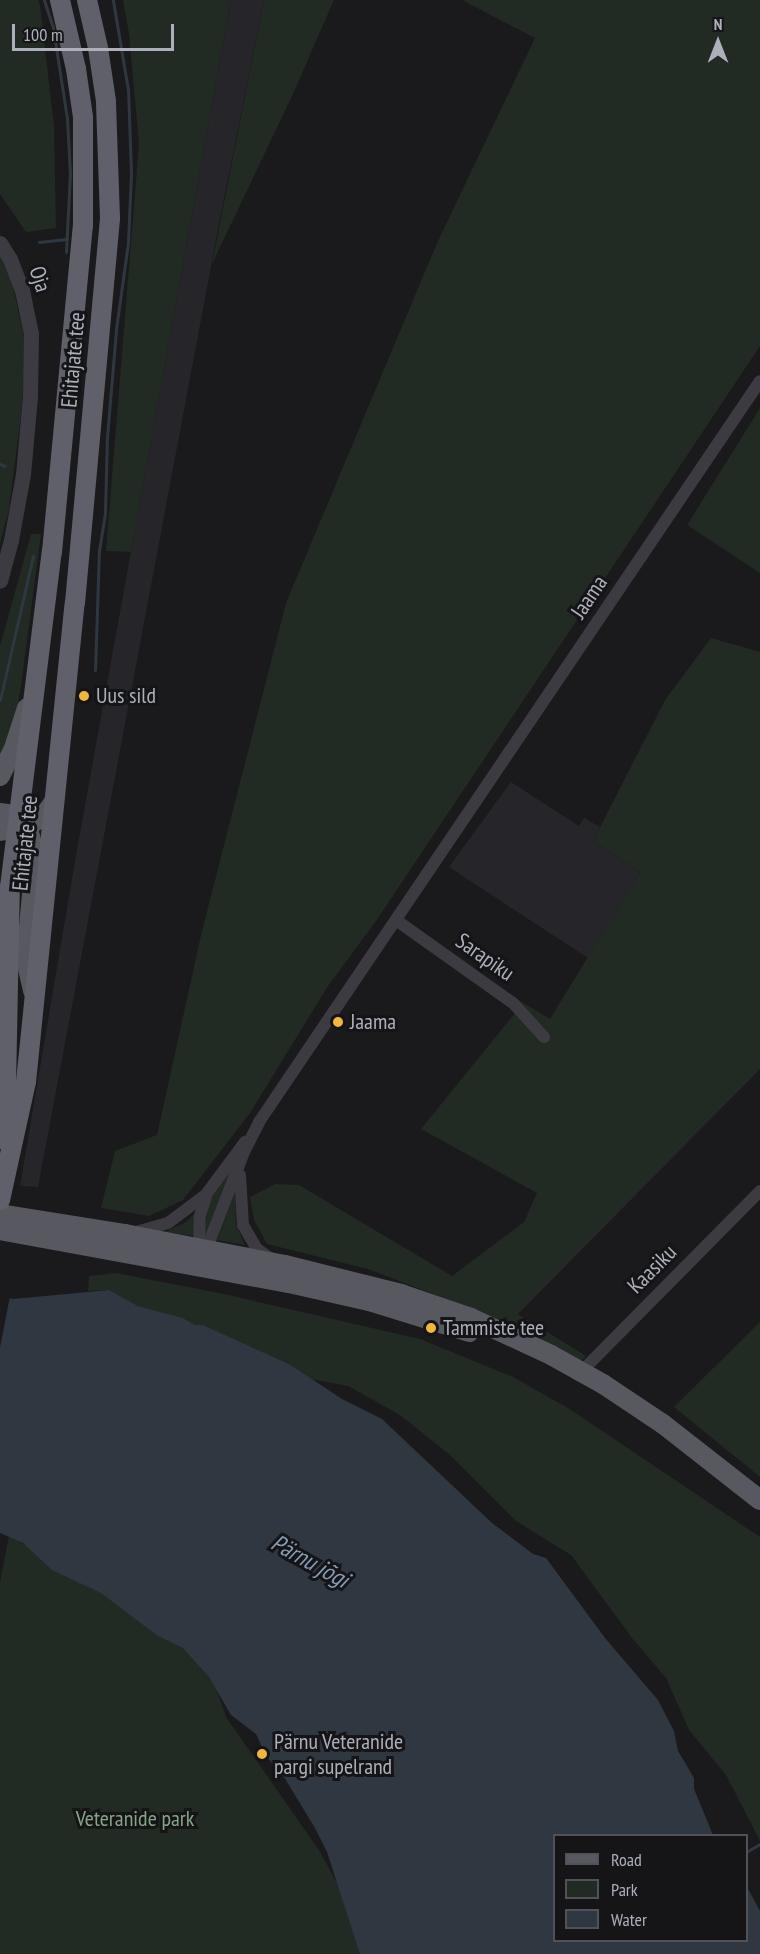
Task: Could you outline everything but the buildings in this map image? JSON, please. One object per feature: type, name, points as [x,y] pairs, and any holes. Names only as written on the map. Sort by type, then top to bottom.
[{"type":"highway","name":"Ehitajate tee","points":[[1,1192],[12,823],[52,552],[77,308],[84,170],[83,117],[76,69],[60,0]]},
{"type":"highway","name":"Ehitajate tee","points":[[1,1192],[26,1082],[33,991],[75,603],[110,218],[106,101],[98,48],[87,0]]},
{"type":"main road","points":[[0,776],[14,748],[26,712],[43,570],[52,552]]},
{"type":"main road","points":[[12,823],[44,816],[53,803]]},
{"type":"main road","points":[[12,823],[32,843],[33,876],[26,960],[33,991]]},
{"type":"main road","points":[[0,859],[7,871],[10,887]]},
{"type":"main road","points":[[0,1214],[125,1234],[369,1300],[476,1334],[579,1374]]},
{"type":"main road","points":[[0,1230],[285,1265],[391,1292],[471,1318],[579,1374],[760,1502]]},
{"type":"street","name":"Oja","points":[[0,243],[10,259],[22,290],[31,334],[30,396],[23,474],[11,540],[0,580]]},
{"type":"street","name":"Jaama","points":[[202,1254],[252,1135],[287,1078],[760,381]]},
{"type":"street","name":"Sarapiku","points":[[396,920],[513,1003],[544,1037]]},
{"type":"street","name":"Jaama","points":[[125,1234],[168,1224],[198,1203],[232,1156],[252,1135]]},
{"type":"street","name":"Jaama","points":[[241,1162],[243,1225],[257,1249],[285,1265]]},
{"type":"street","name":"Kaasiku","points":[[579,1374],[760,1191]]},
{"type":"street","name":"Jaama","points":[[202,1254],[200,1216],[207,1193]]},
{"type":"shaded area","points":[[231,0],[264,0],[218,229],[38,1187],[20,1186],[76,855]]},
{"type":"shaded area","points":[[511,782],[579,826],[584,818],[600,827],[593,841],[640,872],[588,958],[449,867]]},
{"type":"green space","points":[[0,0],[38,0],[40,5],[54,127],[56,228],[26,232],[0,194]]},
{"type":"green space","points":[[123,0],[231,0],[131,552],[106,551],[139,144],[129,34]]},
{"type":"green space","points":[[264,0],[334,0],[293,94],[212,264]]},
{"type":"green space","points":[[462,0],[760,0],[760,346],[376,921],[328,986],[250,1113],[183,1200],[149,1216],[101,1208],[115,1151],[157,1135],[201,935],[286,603],[437,243],[535,38]]},
{"type":"green space","points":[[0,254],[12,281],[26,347],[21,416],[9,509],[0,544]]},
{"type":"green space","points":[[760,408],[760,573],[687,525]]},
{"type":"green space","points":[[31,534],[41,534],[21,687],[14,726],[0,759],[0,646]]},
{"type":"green space","points":[[711,638],[760,652],[760,1069],[518,1314],[586,1356],[580,1362],[493,1317],[368,1269],[267,1244],[254,1220],[250,1197],[275,1184],[299,1185],[452,1276],[524,1222],[537,1193],[421,1129],[515,1013],[517,999],[550,1019],[640,872],[593,841],[665,700]]},
{"type":"green space","points":[[232,1168],[205,1239],[204,1231],[210,1201],[216,1187]]},
{"type":"green space","points":[[235,1192],[236,1225],[245,1245],[217,1240]]},
{"type":"green space","points":[[194,1214],[194,1236],[165,1232],[186,1222]]},
{"type":"green space","points":[[116,1273],[224,1294],[420,1339],[513,1377],[568,1408],[760,1537],[760,1841],[726,1775],[689,1730],[666,1678],[632,1638],[571,1555],[516,1521],[450,1455],[400,1415],[348,1386],[311,1379],[289,1364],[203,1325],[195,1325],[183,1318],[138,1306],[109,1290],[88,1291],[89,1276]]},
{"type":"green space","points":[[760,1322],[760,1477],[674,1407]]},
{"type":"green space","name":"Veteranide park","points":[[9,1536],[71,1571],[206,1659],[226,1717],[319,1850],[364,1932],[369,1954],[0,1954],[0,1582]]},
{"type":"water","name":"Pärnu jõgi","points":[[109,1290],[138,1306],[183,1318],[195,1325],[203,1325],[289,1364],[342,1399],[382,1419],[492,1523],[533,1554],[546,1558],[605,1638],[658,1700],[674,1731],[678,1751],[694,1778],[694,1789],[713,1834],[553,1834],[553,1942],[748,1942],[748,1889],[760,1911],[760,1954],[360,1954],[327,1852],[315,1828],[284,1777],[266,1756],[256,1734],[231,1715],[209,1677],[183,1648],[158,1636],[101,1593],[52,1570],[23,1543],[0,1533],[0,1296],[13,1299]]},
{"type":"pier","points":[[0,1293],[10,1296],[0,1348]]},
{"type":"waterway","points":[[44,0],[53,28],[67,118],[70,173],[66,252]]},
{"type":"waterway","points":[[95,670],[99,551],[105,512],[107,437],[116,329],[128,242],[131,174],[128,90],[113,0]]},
{"type":"waterway","points":[[39,242],[67,239]]},
{"type":"waterway","points":[[0,464],[5,466]]},
{"type":"waterway","points":[[0,700],[33,556]]},
{"type":"waterway","points":[[748,1851],[760,1844]]},
{"type":"place","name":"Uus sild","points":[[84,696]]},
{"type":"place","name":"Jaama","points":[[338,1022]]},
{"type":"place","name":"Tammiste tee","points":[[431,1328]]},
{"type":"place","name":"Pärnu Veteranide pargi supelrand","points":[[262,1754]]}]
